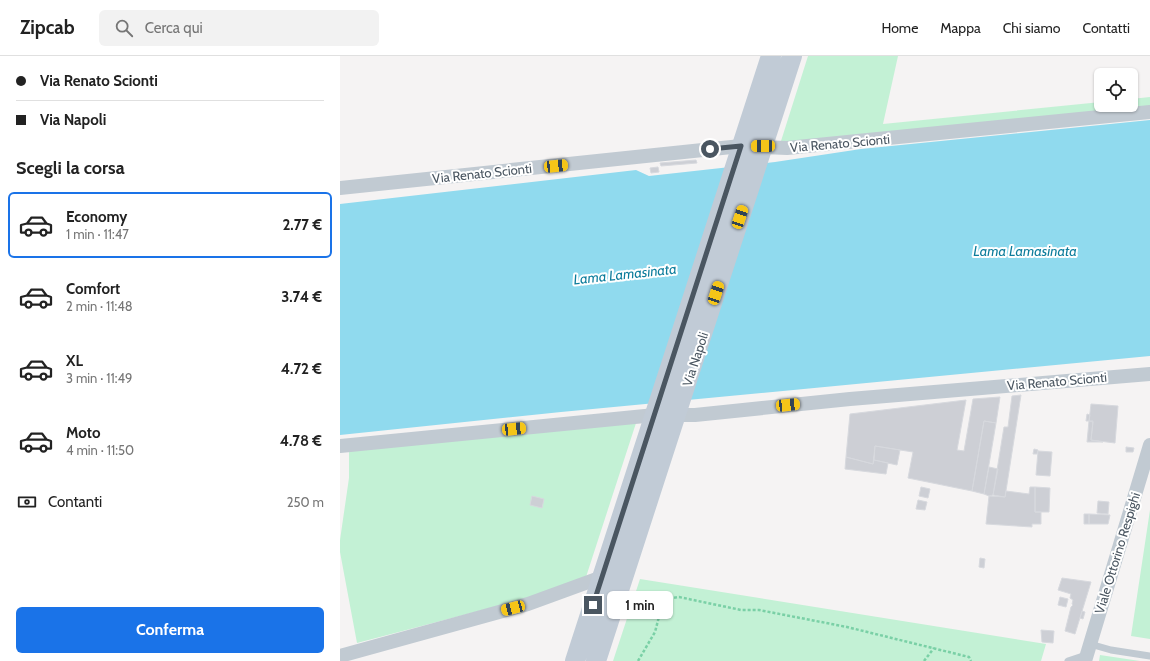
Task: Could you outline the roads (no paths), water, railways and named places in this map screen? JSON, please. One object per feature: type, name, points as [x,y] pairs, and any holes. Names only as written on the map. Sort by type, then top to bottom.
[{"type":"main road","name":"Via Napoli","points":[[575,661],[656,415],[770,56]]},
{"type":"main road","name":"Via Napoli","points":[[596,661],[677,415],[792,56]]},
{"type":"street","name":"Via Renato Scionti","points":[[340,188],[761,151],[1150,112]]},
{"type":"street","name":"Via Renato Scionti","points":[[677,415],[695,415],[850,399],[1150,374]]},
{"type":"street","points":[[340,446],[656,415]]},
{"type":"street","name":"Viale Ottorino Respighi","points":[[1087,653],[1150,445]]},
{"type":"street","points":[[340,656],[528,604],[602,577]]},
{"type":"lane","points":[[1068,661],[1087,653],[1111,650],[1150,656]]},
{"type":"water","name":"Lama Lamasinata","points":[[1150,120],[1150,356],[561,412],[340,435],[340,204],[636,170],[649,176],[775,162],[861,149]]}]
